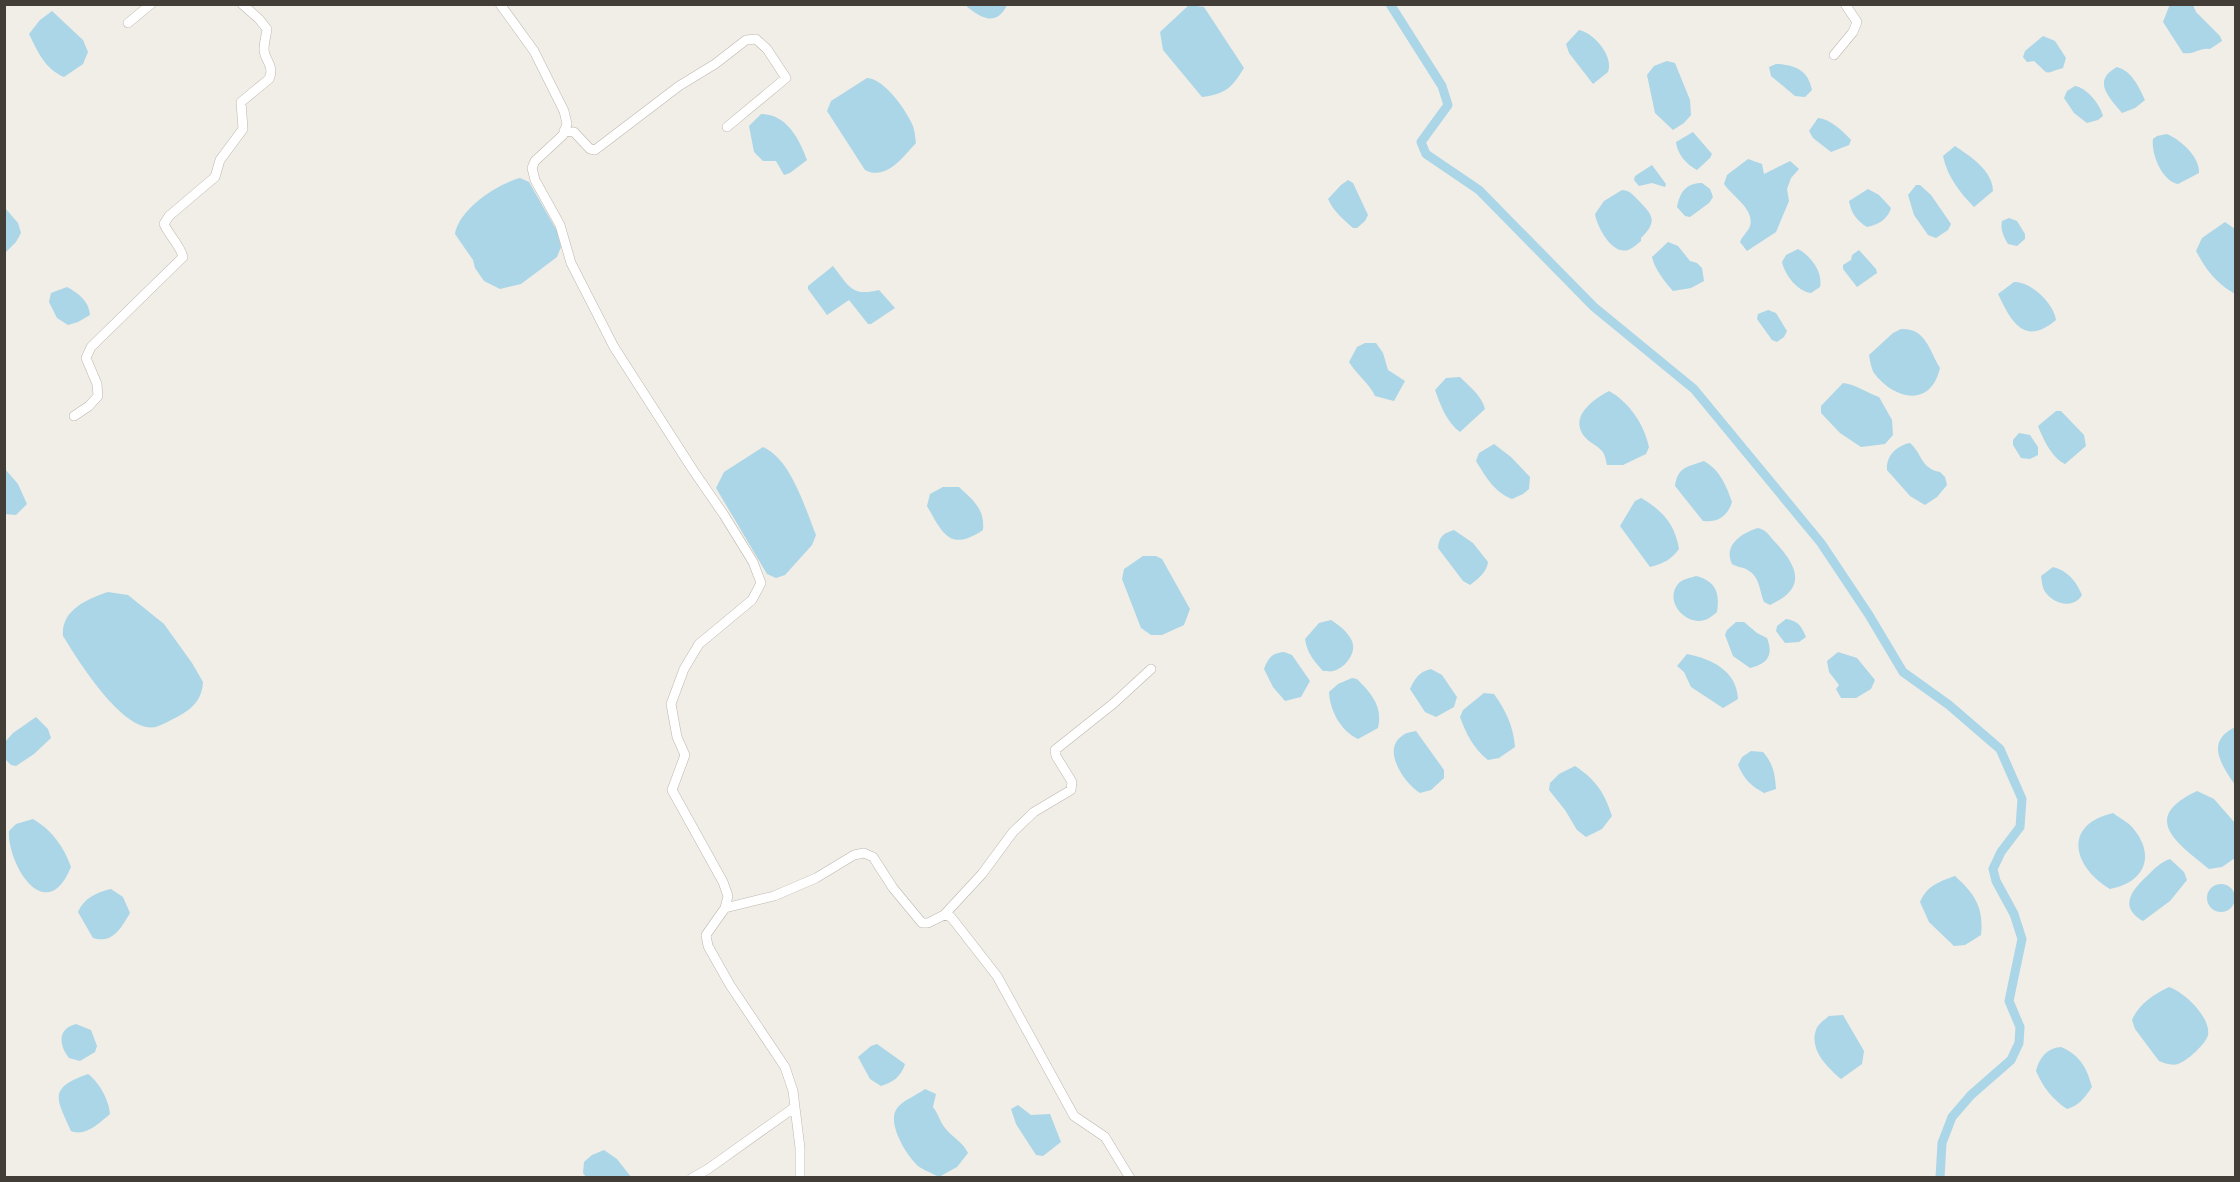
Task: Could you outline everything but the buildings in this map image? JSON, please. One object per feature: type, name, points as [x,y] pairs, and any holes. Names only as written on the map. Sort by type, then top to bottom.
[{"type":"street","points":[[128,23],[151,4]]},
{"type":"street","points":[[74,416],[98,396],[97,384],[86,358],[91,347],[183,257],[183,253],[175,245],[164,224],[169,216],[215,177],[220,160],[243,129],[241,102],[271,75],[272,68],[265,53],[267,29],[243,4]]},
{"type":"street","points":[[500,4],[534,51],[564,111],[567,124],[564,131],[558,140],[535,161],[532,168],[535,180],[560,225],[572,263],[614,347],[724,514],[753,562],[761,583],[752,600],[699,644],[684,669],[671,704],[677,737],[685,755],[672,790],[723,882],[728,896],[725,908],[706,935],[708,946],[729,985],[785,1067],[793,1091],[801,1148],[800,1178]]},
{"type":"street","points":[[1834,55],[1853,32],[1857,22],[1845,4]]},
{"type":"street","points":[[564,131],[574,132],[590,149],[595,150],[679,86],[715,64],[746,40],[756,39],[767,49],[786,78],[727,127]]},
{"type":"street","points":[[725,908],[774,896],[816,878],[854,855],[864,853],[873,857],[892,888],[921,923],[928,923],[944,915],[982,874],[1013,832],[1040,808],[1071,790],[1072,782],[1056,756],[1055,750],[1114,703],[1150,669]]},
{"type":"street","points":[[944,915],[951,917],[997,976],[1074,1116],[1105,1137],[1130,1178]]},
{"type":"street","points":[[692,1178],[795,1107]]},
{"type":"water","points":[[2170,4],[2193,5],[2196,12],[2220,36],[2222,41],[2210,49],[2183,53],[2163,22]]},
{"type":"water","points":[[965,5],[1007,5],[998,16],[987,18]]},
{"type":"water","points":[[1189,5],[1204,7],[1244,68],[1232,85],[1217,94],[1202,97],[1163,50],[1160,32]]},
{"type":"water","points":[[52,11],[83,40],[88,52],[83,64],[64,77],[47,65],[29,34],[40,20]]},
{"type":"water","points":[[1579,30],[1596,40],[1608,59],[1608,72],[1593,84],[1569,53],[1566,44]]},
{"type":"water","points":[[2043,36],[2055,41],[2066,58],[2063,68],[2047,72],[2034,61],[2027,62],[2023,57],[2025,51]]},
{"type":"water","points":[[1667,61],[1675,63],[1690,100],[1691,115],[1673,130],[1655,113],[1647,75],[1654,66]]},
{"type":"water","points":[[1776,64],[1800,70],[1810,83],[1812,90],[1805,97],[1795,96],[1771,76],[1769,67]]},
{"type":"water","points":[[2117,67],[2131,76],[2145,100],[2135,108],[2122,113],[2108,95],[2104,83],[2109,72]]},
{"type":"water","points":[[867,78],[880,83],[893,95],[909,117],[916,143],[894,166],[873,173],[865,170],[827,111],[831,101]]},
{"type":"water","points":[[2075,86],[2088,93],[2096,102],[2103,116],[2098,120],[2087,123],[2074,113],[2064,98],[2067,91]]},
{"type":"water","points":[[761,114],[778,118],[796,136],[800,144],[807,160],[790,173],[784,175],[776,161],[763,161],[754,152],[749,126]]},
{"type":"water","points":[[1818,118],[1840,129],[1851,140],[1849,145],[1831,152],[1813,138],[1809,131]]},
{"type":"water","points":[[1693,132],[1712,154],[1697,170],[1683,159],[1676,142]]},
{"type":"water","points":[[2167,134],[2189,150],[2198,167],[2199,173],[2178,184],[2167,178],[2154,152],[2153,139]]},
{"type":"water","points":[[1955,146],[1980,165],[1992,184],[1993,191],[1974,207],[1955,184],[1945,163],[1943,156]]},
{"type":"water","points":[[1748,159],[1762,164],[1764,174],[1790,161],[1799,169],[1791,178],[1787,189],[1789,201],[1776,232],[1747,251],[1740,242],[1750,226],[1749,214],[1724,184],[1727,175]]},
{"type":"water","points":[[1652,165],[1666,184],[1665,187],[1652,183],[1639,186],[1634,180],[1635,176]]},
{"type":"water","points":[[520,178],[529,182],[557,231],[561,247],[557,257],[521,284],[500,289],[484,281],[455,234],[464,216],[480,199]]},
{"type":"water","points":[[1348,180],[1353,183],[1368,215],[1357,228],[1353,228],[1342,218],[1328,199]]},
{"type":"water","points":[[1696,183],[1702,183],[1710,189],[1713,197],[1709,203],[1690,217],[1685,216],[1677,207],[1682,193]]},
{"type":"water","points":[[1916,185],[1920,185],[1931,195],[1951,224],[1948,230],[1936,238],[1928,235],[1914,215],[1908,195]]},
{"type":"water","points":[[1868,189],[1879,195],[1891,208],[1882,221],[1867,227],[1855,216],[1849,201]]},
{"type":"water","points":[[1622,190],[1633,195],[1648,211],[1652,219],[1650,228],[1641,241],[1628,250],[1616,248],[1606,239],[1595,214],[1604,201]]},
{"type":"water","points":[[5,208],[18,223],[21,233],[5,253]]},
{"type":"water","points":[[2009,218],[2017,221],[2025,234],[2025,239],[2017,246],[2008,244],[2003,233],[2002,221]]},
{"type":"water","points":[[2225,222],[2235,229],[2235,294],[2212,276],[2196,251],[2202,238]]},
{"type":"water","points":[[1668,242],[1678,246],[1690,261],[1702,268],[1704,281],[1691,288],[1673,291],[1657,270],[1652,257]]},
{"type":"water","points":[[1798,249],[1811,260],[1820,276],[1820,287],[1811,293],[1792,282],[1782,262],[1786,255]]},
{"type":"water","points":[[1859,250],[1877,273],[1857,287],[1843,269],[1843,265],[1851,260],[1852,255]]},
{"type":"water","points":[[833,266],[847,284],[856,291],[879,290],[895,308],[871,324],[868,324],[849,300],[827,315],[808,286]]},
{"type":"water","points":[[2014,282],[2027,285],[2040,294],[2051,307],[2056,320],[2045,328],[2035,331],[2027,331],[2020,327],[2008,313],[1998,294]]},
{"type":"water","points":[[67,287],[85,302],[90,315],[68,325],[57,318],[49,302],[51,293]]},
{"type":"water","points":[[1768,310],[1776,313],[1787,331],[1784,337],[1777,342],[1772,340],[1757,319],[1758,314]]},
{"type":"water","points":[[1901,329],[1916,332],[1926,341],[1940,368],[1929,389],[1911,396],[1901,394],[1882,382],[1874,373],[1869,355],[1893,333]]},
{"type":"water","points":[[1365,343],[1376,343],[1383,353],[1388,370],[1405,381],[1394,401],[1375,396],[1349,362],[1357,347]]},
{"type":"water","points":[[1460,377],[1478,396],[1485,409],[1460,432],[1448,418],[1435,390],[1446,378]]},
{"type":"water","points":[[1843,383],[1879,397],[1892,420],[1893,435],[1885,444],[1861,447],[1840,433],[1821,413],[1821,406]]},
{"type":"water","points":[[1609,391],[1623,401],[1635,415],[1649,447],[1646,454],[1623,465],[1607,465],[1603,452],[1585,437],[1579,424],[1587,407]]},
{"type":"water","points":[[2056,411],[2061,411],[2084,435],[2086,446],[2065,464],[2052,453],[2038,426]]},
{"type":"water","points":[[2019,433],[2030,435],[2038,447],[2038,455],[2030,459],[2021,458],[2013,445],[2013,440]]},
{"type":"water","points":[[1910,443],[1929,468],[1940,472],[1945,477],[1947,485],[1937,497],[1925,505],[1910,496],[1887,470],[1888,460],[1893,452]]},
{"type":"water","points":[[1494,444],[1511,457],[1530,477],[1529,489],[1512,499],[1495,488],[1476,461],[1479,453]]},
{"type":"water","points":[[763,447],[782,462],[789,473],[802,498],[816,535],[812,545],[785,575],[776,578],[767,574],[716,488],[724,472]]},
{"type":"water","points":[[1704,461],[1718,473],[1732,502],[1725,515],[1713,521],[1703,521],[1675,486],[1681,471]]},
{"type":"water","points":[[5,469],[18,484],[27,504],[16,515],[5,514]]},
{"type":"water","points":[[943,487],[959,487],[973,501],[982,516],[983,530],[963,539],[949,537],[943,532],[927,506],[930,494]]},
{"type":"water","points":[[1641,498],[1661,513],[1671,525],[1679,549],[1667,561],[1650,567],[1620,526],[1635,501]]},
{"type":"water","points":[[1758,528],[1766,532],[1784,552],[1794,569],[1794,584],[1790,592],[1770,605],[1764,602],[1754,575],[1732,564],[1730,557],[1730,551],[1736,541],[1746,533]]},
{"type":"water","points":[[1454,530],[1473,543],[1488,562],[1484,572],[1470,585],[1463,581],[1438,548],[1443,536]]},
{"type":"water","points":[[1143,556],[1156,556],[1162,559],[1190,609],[1184,625],[1162,635],[1151,635],[1141,628],[1122,579],[1124,569]]},
{"type":"water","points":[[2053,567],[2063,571],[2074,581],[2082,595],[2078,600],[2068,604],[2057,602],[2048,595],[2043,588],[2041,576]]},
{"type":"water","points":[[1696,576],[1712,585],[1718,599],[1717,612],[1710,618],[1698,621],[1684,616],[1675,604],[1674,598],[1674,591],[1680,582]]},
{"type":"water","points":[[108,592],[128,595],[164,624],[203,682],[201,694],[192,707],[156,727],[143,726],[116,708],[90,677],[63,636],[63,627],[71,612],[84,602]]},
{"type":"water","points":[[1786,619],[1799,624],[1806,637],[1799,642],[1785,643],[1776,631],[1777,626]]},
{"type":"water","points":[[1331,620],[1348,635],[1352,641],[1353,650],[1342,667],[1332,671],[1323,671],[1309,653],[1305,639],[1319,623]]},
{"type":"water","points":[[1736,622],[1744,622],[1767,638],[1770,650],[1768,658],[1761,664],[1750,668],[1733,656],[1725,635]]},
{"type":"water","points":[[1284,652],[1292,655],[1310,681],[1301,697],[1285,701],[1273,687],[1264,669],[1271,657]]},
{"type":"water","points":[[1838,652],[1857,658],[1875,680],[1871,689],[1856,698],[1841,698],[1836,689],[1839,685],[1829,672],[1827,661]]},
{"type":"water","points":[[1687,654],[1705,659],[1722,668],[1733,681],[1738,699],[1723,708],[1691,687],[1684,672],[1677,666]]},
{"type":"water","points":[[1431,669],[1442,675],[1457,697],[1454,707],[1436,717],[1425,712],[1410,689],[1418,676]]},
{"type":"water","points":[[1352,678],[1357,679],[1371,695],[1379,713],[1378,728],[1358,739],[1346,731],[1338,720],[1329,692],[1338,684]]},
{"type":"water","points":[[1484,693],[1494,694],[1502,706],[1511,725],[1515,747],[1499,758],[1488,760],[1471,741],[1460,717],[1463,710]]},
{"type":"water","points":[[36,717],[48,729],[51,738],[34,754],[16,766],[11,765],[5,759],[5,742],[13,733]]},
{"type":"water","points":[[2235,727],[2235,785],[2221,761],[2218,746],[2220,739]]},
{"type":"water","points":[[1416,731],[1444,770],[1444,778],[1431,790],[1420,793],[1402,775],[1394,750],[1396,742],[1402,736]]},
{"type":"water","points":[[1751,751],[1763,752],[1769,760],[1776,789],[1764,793],[1745,778],[1738,765],[1742,757]]},
{"type":"water","points":[[1575,766],[1589,776],[1598,787],[1612,816],[1602,829],[1586,837],[1577,830],[1549,790],[1550,783],[1559,774]]},
{"type":"water","points":[[2197,791],[2214,799],[2235,823],[2235,858],[2222,867],[2209,869],[2185,849],[2169,830],[2167,820],[2170,811],[2180,801]]},
{"type":"water","points":[[2113,813],[2129,824],[2138,835],[2145,855],[2140,873],[2133,880],[2110,889],[2088,870],[2078,847],[2080,837],[2086,827],[2097,819]]},
{"type":"water","points":[[33,819],[46,828],[56,840],[71,867],[61,884],[50,892],[40,891],[30,884],[21,873],[10,845],[9,831],[16,824]]},
{"type":"water","points":[[2170,859],[2184,872],[2187,880],[2170,901],[2143,921],[2131,910],[2130,898],[2141,881]]},
{"type":"water","points":[[1955,876],[1977,902],[1982,925],[1981,935],[1965,945],[1954,946],[1929,922],[1920,902],[1934,885]]},
{"type":"water","points":[[2221,884],[2231,888],[2235,898],[2231,908],[2221,912],[2211,908],[2207,898],[2211,888]]},
{"type":"water","points":[[111,889],[123,897],[130,913],[120,929],[111,937],[93,938],[78,912],[92,896]]},
{"type":"water","points":[[2169,987],[2182,994],[2195,1006],[2208,1028],[2207,1039],[2186,1059],[2176,1065],[2159,1061],[2135,1029],[2132,1020],[2147,1000]]},
{"type":"water","points":[[1843,1015],[1864,1051],[1862,1064],[1841,1079],[1821,1058],[1815,1045],[1815,1037],[1818,1026],[1829,1016]]},
{"type":"water","points":[[76,1024],[91,1030],[97,1046],[95,1052],[80,1061],[69,1058],[62,1043],[65,1030]]},
{"type":"water","points":[[877,1044],[905,1064],[896,1078],[881,1086],[870,1079],[858,1057]]},
{"type":"water","points":[[2061,1047],[2068,1050],[2082,1063],[2092,1087],[2084,1098],[2067,1109],[2048,1092],[2036,1071],[2044,1054]]},
{"type":"water","points":[[88,1074],[103,1092],[110,1114],[87,1131],[71,1131],[59,1102],[59,1095],[66,1084]]},
{"type":"water","points":[[925,1089],[936,1094],[933,1107],[945,1128],[968,1153],[957,1167],[939,1177],[913,1161],[895,1129],[895,1113],[898,1107]]},
{"type":"water","points":[[1018,1105],[1031,1115],[1050,1114],[1061,1142],[1043,1156],[1036,1155],[1016,1124],[1011,1109]]},
{"type":"water","points":[[604,1150],[617,1159],[631,1177],[586,1177],[583,1173],[584,1162],[592,1155]]},
{"type":"waterway","points":[[1390,4],[1442,86],[1448,105],[1421,142],[1426,154],[1479,190],[1594,307],[1694,389],[1821,543],[1869,615],[1903,672],[1949,705],[2000,749],[2022,799],[2020,827],[2001,852],[1993,869],[1996,881],[2014,914],[2022,939],[2009,1001],[2020,1027],[2019,1043],[2011,1060],[1971,1095],[1952,1117],[1942,1143],[1940,1178]]}]
